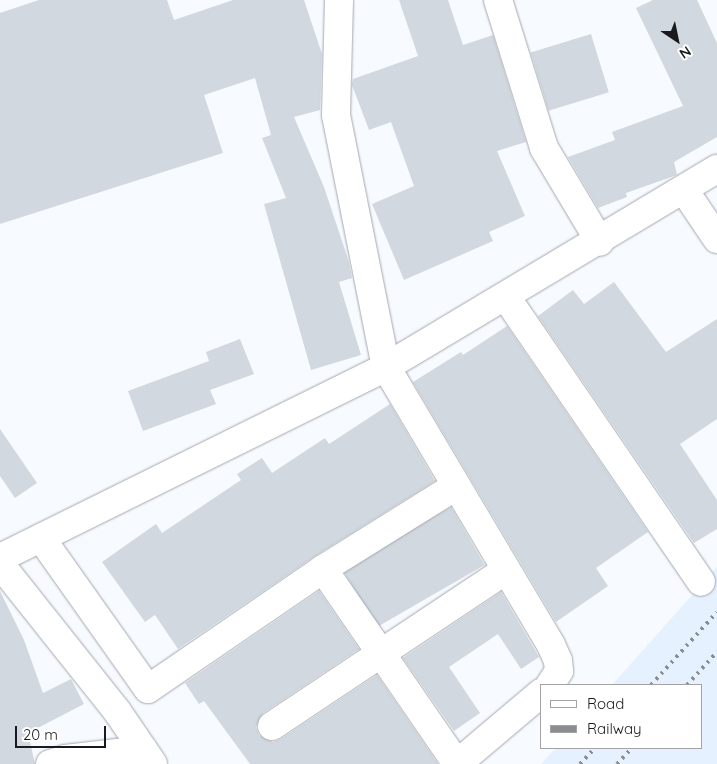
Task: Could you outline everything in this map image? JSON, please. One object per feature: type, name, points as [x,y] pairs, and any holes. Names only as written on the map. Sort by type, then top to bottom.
[{"type":"street","points":[[339,0],[336,115],[386,367],[558,661],[559,671],[551,684]]},
{"type":"street","points":[[498,0],[544,148],[600,242]]},
{"type":"street","points":[[0,558],[386,367],[600,242],[717,169]]},
{"type":"street","points":[[684,190],[717,239]]},
{"type":"street","points":[[506,297],[701,582]]},
{"type":"street","points":[[41,538],[148,689],[323,569],[456,486]]},
{"type":"street","points":[[0,564],[148,757]]},
{"type":"street","points":[[323,569],[457,764],[540,694]]},
{"type":"street","points":[[272,726],[506,570]]},
{"type":"street","points":[[50,764],[65,759],[148,757]]},
{"type":"shaded area","points":[[717,567],[717,764],[541,764],[555,749],[702,749],[702,684],[613,684]]},
{"type":"building","points":[[39,0],[167,0],[174,20],[233,0],[304,0],[322,54],[320,110],[294,117],[324,187],[349,262],[352,278],[339,282],[361,355],[311,370],[264,204],[286,198],[262,138],[271,135],[255,78],[204,95],[223,153],[0,224],[0,13]]},
{"type":"building","points":[[399,0],[448,0],[463,45],[493,35],[526,142],[497,151],[525,216],[489,232],[493,241],[404,280],[372,204],[414,186],[391,122],[369,130],[352,85],[353,79],[418,56]]},
{"type":"building","points":[[653,0],[697,0],[717,43],[717,137],[674,162],[677,175],[626,193],[627,197],[598,208],[568,157],[615,140],[612,132],[683,106],[636,8]]},
{"type":"building","points":[[591,34],[609,92],[549,111],[531,52]]},
{"type":"building","points":[[614,282],[666,352],[717,319],[717,419],[680,444],[717,500],[717,529],[694,543],[538,316],[573,290],[584,304]]},
{"type":"building","points":[[507,326],[648,532],[596,568],[608,586],[556,622],[413,382],[461,352],[463,355]]},
{"type":"building","points":[[240,339],[254,374],[210,390],[216,404],[143,431],[128,391],[209,361],[206,352]]},
{"type":"building","points":[[390,404],[435,481],[315,556],[178,649],[155,615],[145,622],[102,562],[156,524],[162,533],[241,480],[237,474],[262,458],[272,473],[325,438],[329,444]]},
{"type":"building","points":[[0,429],[37,483],[15,498],[0,476]]},
{"type":"building","points":[[451,507],[484,565],[376,628],[343,570]]},
{"type":"building","points":[[0,591],[24,640],[43,693],[71,679],[84,704],[28,733],[35,764],[0,764]]},
{"type":"building","points":[[319,591],[359,649],[263,713],[256,727],[259,735],[273,742],[281,739],[377,675],[438,764],[250,764],[204,701],[199,704],[185,683]]},
{"type":"building","points":[[501,592],[539,657],[521,669],[498,634],[449,667],[480,713],[454,731],[403,658]]},
{"type":"railway","points":[[652,684],[717,612]]},
{"type":"railway","points":[[688,684],[717,652]]},
{"type":"railway","points":[[580,764],[594,749]]},
{"type":"railway","points":[[617,764],[631,749]]}]
